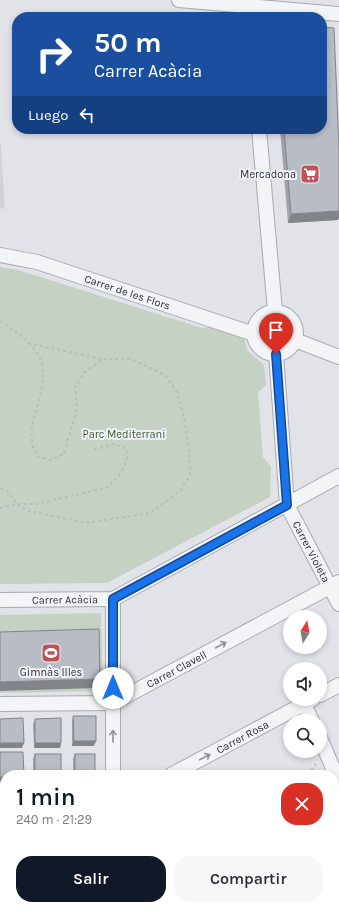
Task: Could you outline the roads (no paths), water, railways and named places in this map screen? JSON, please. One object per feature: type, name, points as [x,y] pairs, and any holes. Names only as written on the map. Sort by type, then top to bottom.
[{"type":"street","points":[[179,0],[248,8],[309,12]]},
{"type":"street","points":[[327,13],[339,14]]},
{"type":"street","points":[[259,134],[275,311]]},
{"type":"street","name":"Carrer de les Flors","points":[[0,255],[37,262],[254,334]]},
{"type":"street","points":[[275,311],[286,314],[292,319],[297,333],[290,349],[276,354],[266,352],[259,347],[254,334],[256,322],[267,313],[275,311]]},
{"type":"street","points":[[295,340],[339,357]]},
{"type":"street","name":"Carrer Violeta","points":[[276,354],[287,505],[335,585],[339,604]]},
{"type":"street","name":"Carrer Acàcia","points":[[0,600],[113,599],[339,476]]},
{"type":"street","name":"Carrer Clavell","points":[[0,704],[113,703],[335,585]]},
{"type":"street","points":[[113,599],[113,770]]},
{"type":"street","points":[[327,692],[339,686]]},
{"type":"street","name":"Carrer Rosa","points":[[180,770],[300,706]]},
{"type":"street","points":[[327,754],[334,770]]},
{"type":"place","name":"Mercadona","points":[[310,174]]},
{"type":"place","name":"Gimnàs Illes","points":[[51,653]]},
{"type":"park label","name":"Parc Mediterrani","points":[[124,434]]}]
